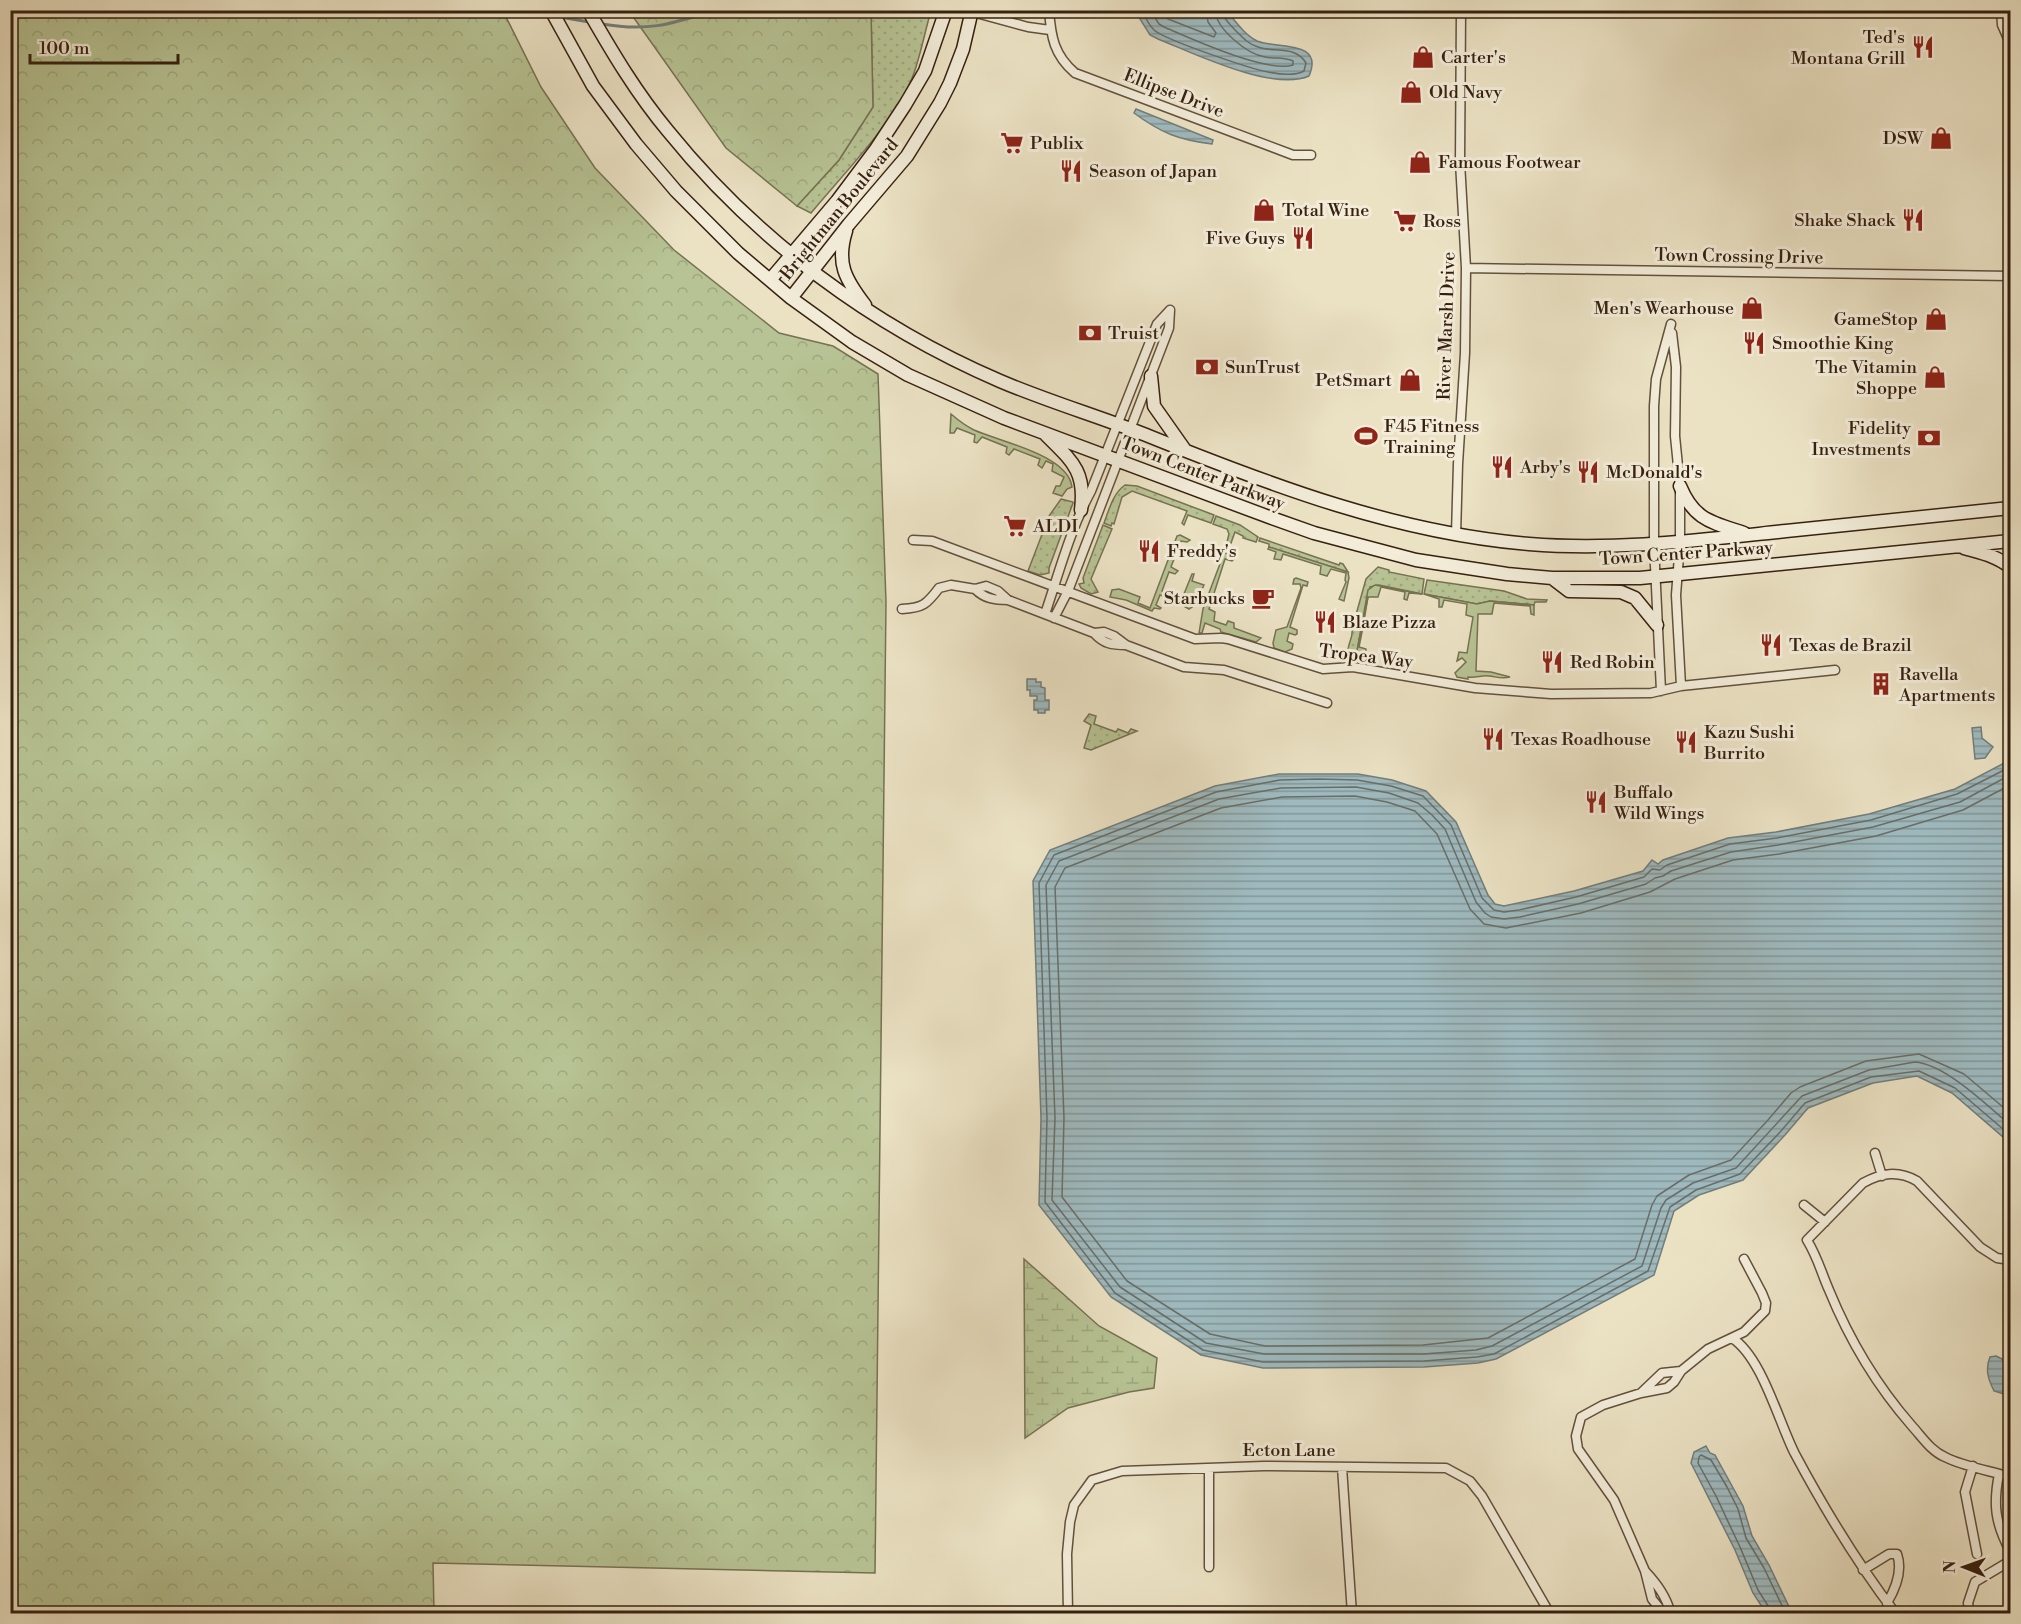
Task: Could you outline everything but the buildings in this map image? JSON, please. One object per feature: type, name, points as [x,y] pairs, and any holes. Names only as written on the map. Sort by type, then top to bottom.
[{"type":"main road","name":"Town Center Parkway","points":[[551,10],[593,86],[670,185],[738,253],[791,298],[852,342],[909,375],[1004,418],[1314,533],[1416,560],[1471,570],[1552,578],[1635,578],[2010,541]]},
{"type":"main road","name":"Town Center Parkway","points":[[588,10],[613,54],[661,122],[697,165],[728,197],[792,255],[873,315],[919,342],[1001,381],[1343,509],[1420,529],[1456,535],[1530,544],[1615,546],[1680,543],[2010,508]]},
{"type":"main road","name":"Brightman Boulevard","points":[[770,280],[876,149],[910,98],[925,71],[946,10]]},
{"type":"main road","name":"Brightman Boulevard","points":[[791,298],[849,224],[907,156],[940,103],[963,49],[971,11]]},
{"type":"main road","points":[[849,224],[841,252],[842,265],[854,291],[873,315]]},
{"type":"main road","points":[[1151,376],[1154,406],[1186,451]]},
{"type":"main road","points":[[1043,432],[1074,464],[1079,473],[1083,492],[1081,510]]},
{"type":"main road","points":[[1680,486],[1687,502],[1710,522],[1751,535]]},
{"type":"main road","points":[[1957,547],[1991,556],[2010,567]]},
{"type":"main road","points":[[1552,578],[1569,591],[1621,592],[1635,598],[1657,625]]},
{"type":"street","name":"Ellipse Drive","points":[[1049,10],[1050,30],[1062,61],[1075,73],[1293,155],[1311,155]]},
{"type":"street","name":"River Marsh Drive","points":[[1456,535],[1467,268],[1460,162],[1461,10]]},
{"type":"street","points":[[2001,10],[2010,43]]},
{"type":"street","points":[[971,11],[1028,27],[1050,30]]},
{"type":"street","name":"Town Crossing Drive","points":[[1467,268],[2010,276]]},
{"type":"street","points":[[1045,614],[1081,510],[1091,491],[1157,324],[1170,310],[1169,328],[1151,376],[1068,591],[1054,618]]},
{"type":"street","points":[[1661,691],[1654,545],[1654,406],[1656,379],[1671,324],[1676,367],[1675,436],[1680,486],[1679,574],[1676,595],[1681,686]]},
{"type":"street","name":"Tropea Way","points":[[912,540],[932,541],[1196,639],[1228,639],[1323,669],[1353,667],[1475,688],[1519,692],[1620,694],[1835,670]]},
{"type":"street","points":[[902,609],[912,609],[926,604],[944,586],[975,589],[981,596],[995,600],[1008,600],[1094,633],[1101,641],[1110,645],[1126,645],[1184,667],[1224,670],[1327,703]]},
{"type":"street","points":[[1875,1153],[1882,1176]]},
{"type":"street","points":[[2010,1260],[1997,1258],[1980,1247],[1917,1181],[1905,1174],[1890,1174],[1863,1183],[1807,1239],[1818,1259],[1839,1312],[1874,1378],[1934,1451],[1945,1458],[2010,1477]]},
{"type":"street","points":[[1804,1205],[1825,1222]]},
{"type":"street","points":[[1664,1614],[1652,1599],[1645,1571],[1614,1500],[1578,1449],[1576,1436],[1581,1418],[1603,1405],[1641,1393],[1667,1388],[1681,1371],[1708,1349],[1744,1332],[1765,1311],[1766,1303],[1762,1293],[1744,1259]]},
{"type":"street","points":[[1732,1338],[1743,1345],[1772,1397],[1798,1460],[1852,1554],[1896,1614]]},
{"type":"street","points":[[1641,1393],[1662,1373],[1681,1371]]},
{"type":"street","name":"Ecton Lane","points":[[1068,1614],[1067,1554],[1070,1522],[1074,1505],[1092,1480],[1122,1471],[1264,1466],[1446,1468],[1470,1481],[1482,1496],[1550,1614]]},
{"type":"street","points":[[1973,1466],[1965,1492],[1977,1554]]},
{"type":"street","points":[[1342,1467],[1352,1614]]},
{"type":"street","points":[[1209,1468],[1209,1567]]},
{"type":"street","points":[[1999,1474],[1995,1509],[2003,1537],[2010,1551]]},
{"type":"street","points":[[1863,1570],[1889,1554],[1897,1554],[1900,1562],[1896,1588],[1887,1603]]},
{"type":"street","points":[[1970,1614],[1968,1603],[1975,1582],[2010,1561]]},
{"type":"street","points":[[1645,1571],[1658,1585],[1671,1614]]},
{"type":"green space","points":[[11,10],[503,11],[541,87],[595,168],[674,250],[779,333],[833,346],[878,374],[886,602],[875,1573],[433,1563],[434,1613],[11,1613]]},
{"type":"green space","points":[[629,11],[871,11],[873,107],[839,160],[797,206],[726,148]]},
{"type":"green space","points":[[871,11],[931,11],[919,58],[906,91],[883,127],[811,213],[797,206],[839,160],[873,107]]},
{"type":"green space","points":[[951,414],[974,430],[1046,458],[1059,466],[1068,476],[1072,487],[1067,489],[1062,496],[1053,493],[1056,486],[1060,486],[1064,477],[1052,471],[1053,464],[1046,461],[1042,468],[1038,465],[1040,459],[1014,449],[1009,455],[1006,453],[1007,447],[982,437],[977,443],[974,442],[975,435],[957,428],[954,433],[950,433]]},
{"type":"green space","points":[[1125,485],[1137,486],[1214,515],[1211,523],[1188,515],[1184,525],[1182,523],[1187,511],[1132,491],[1122,497],[1114,524],[1112,523],[1111,526],[1104,523],[1114,497]]},
{"type":"green space","points":[[1061,499],[1073,503],[1049,573],[1040,575],[1028,571],[1049,516]]},
{"type":"green space","points":[[1216,516],[1240,525],[1258,537],[1256,542],[1243,538],[1235,532],[1231,543],[1227,542],[1229,534],[1227,529],[1213,524]]},
{"type":"green space","points":[[1103,525],[1112,529],[1091,579],[1098,592],[1091,594],[1079,584],[1084,583],[1083,578]]},
{"type":"green space","points":[[1180,535],[1190,540],[1181,541],[1171,567],[1178,571],[1175,574],[1169,572],[1162,591],[1169,593],[1169,596],[1160,595],[1156,605],[1160,609],[1154,608],[1152,611],[1126,600],[1110,597],[1112,590],[1119,589],[1140,597],[1138,603],[1150,608],[1177,536]]},
{"type":"green space","points":[[1260,538],[1339,565],[1343,564],[1348,572],[1269,547],[1269,544],[1259,541]]},
{"type":"green space","points":[[1269,547],[1348,572],[1349,578],[1344,601],[1339,599],[1346,582],[1346,573],[1331,569],[1327,576],[1320,574],[1321,566],[1283,554],[1281,560],[1274,559],[1276,552],[1268,549]]},
{"type":"green space","points":[[1224,553],[1234,559],[1232,561],[1225,559],[1209,609],[1215,612],[1214,621],[1226,625],[1228,621],[1234,623],[1234,628],[1261,638],[1256,642],[1221,632],[1220,629],[1205,623],[1202,633],[1199,633],[1203,609]]},
{"type":"green space","points":[[1378,567],[1389,570],[1389,572],[1424,579],[1422,594],[1379,585],[1370,587],[1357,651],[1350,658],[1348,650],[1352,629],[1366,579]]},
{"type":"green space","points":[[1192,574],[1194,574],[1192,581],[1204,585],[1195,605],[1189,609],[1180,604]]},
{"type":"green space","points":[[1296,578],[1308,582],[1307,586],[1303,585],[1290,627],[1297,630],[1297,634],[1289,633],[1287,641],[1293,644],[1292,649],[1285,652],[1274,648],[1273,643],[1276,630],[1287,627],[1301,588],[1300,584],[1293,584]]},
{"type":"green space","points":[[1427,580],[1504,591],[1527,599],[1547,600],[1546,602],[1535,602],[1534,605],[1490,601],[1477,604],[1424,594]]},
{"type":"green space","points":[[1375,585],[1422,594],[1409,593],[1407,600],[1404,599],[1405,592],[1381,587],[1378,597],[1368,597],[1364,621],[1370,622],[1371,626],[1363,627],[1359,647],[1366,649],[1365,658],[1360,661],[1350,658],[1357,651],[1368,590]]},
{"type":"green space","points":[[1424,594],[1477,604],[1490,601],[1534,605],[1534,615],[1531,614],[1530,606],[1494,603],[1492,614],[1478,614],[1476,671],[1510,677],[1484,676],[1468,677],[1468,679],[1457,677],[1455,673],[1466,662],[1462,658],[1457,661],[1459,652],[1467,653],[1473,617],[1466,615],[1467,604],[1444,600],[1442,607],[1439,607],[1439,599]]},
{"type":"green space","points":[[1089,714],[1096,716],[1094,724],[1116,732],[1118,729],[1128,733],[1131,729],[1137,731],[1091,750],[1084,748],[1091,725],[1084,721]]},
{"type":"green space","points":[[1024,1259],[1099,1326],[1157,1358],[1154,1388],[1068,1408],[1025,1438]]},
{"type":"water","points":[[1135,11],[1227,11],[1244,32],[1257,41],[1304,51],[1310,56],[1312,64],[1309,76],[1294,80],[1275,79],[1233,69],[1150,35]]},
{"type":"water","points":[[1136,109],[1213,140],[1212,144],[1180,138],[1162,131],[1134,113]]},
{"type":"water","points":[[1027,679],[1036,679],[1036,682],[1041,682],[1041,687],[1045,688],[1045,700],[1049,700],[1049,710],[1045,710],[1045,713],[1038,713],[1038,710],[1034,710],[1034,700],[1037,700],[1037,696],[1030,696],[1030,690],[1027,690]]},
{"type":"water","points":[[1981,727],[1982,738],[1993,747],[1985,758],[1975,759],[1972,728]]},
{"type":"water","points":[[2010,760],[2010,1143],[1952,1093],[1917,1076],[1873,1083],[1808,1108],[1743,1180],[1699,1195],[1674,1211],[1654,1275],[1496,1359],[1478,1363],[1424,1367],[1263,1368],[1201,1355],[1111,1297],[1039,1205],[1041,1118],[1033,881],[1050,850],[1215,786],[1279,774],[1358,774],[1392,780],[1426,791],[1456,822],[1488,895],[1495,904],[1504,906],[1574,891],[1643,871],[1652,860],[1658,864],[1663,860],[1728,838],[1776,832],[1869,814],[1955,789]]},
{"type":"water","points":[[1996,1356],[2010,1363],[2010,1396],[1994,1391],[1990,1382],[1987,1370],[1988,1361],[1990,1357]]},
{"type":"water","points":[[1706,1446],[1710,1453],[1715,1455],[1743,1506],[1752,1536],[1792,1613],[1766,1613],[1753,1593],[1735,1550],[1691,1463],[1694,1452]]},
{"type":"waterway","points":[[523,10],[551,16]]},
{"type":"waterway","points":[[602,24],[647,27],[716,10]]},
{"type":"waterway","points":[[560,17],[589,22]]},
{"type":"place","name":"Ted's Montana Grill","points":[[1923,47]]},
{"type":"place","name":"Carter's","points":[[1423,57]]},
{"type":"place","name":"Old Navy","points":[[1411,92]]},
{"type":"place","name":"DSW","points":[[1941,138]]},
{"type":"place","name":"Publix","points":[[1012,143]]},
{"type":"place","name":"Famous Footwear","points":[[1420,162]]},
{"type":"place","name":"Season of Japan","points":[[1071,171]]},
{"type":"place","name":"Total Wine","points":[[1264,210]]},
{"type":"place","name":"Shake Shack","points":[[1913,220]]},
{"type":"place","name":"Ross","points":[[1405,221]]},
{"type":"place","name":"Five Guys","points":[[1303,238]]},
{"type":"place","name":"Men's Wearhouse","points":[[1752,308]]},
{"type":"place","name":"GameStop","points":[[1936,319]]},
{"type":"place","name":"Truist","points":[[1090,333]]},
{"type":"place","name":"Smoothie King","points":[[1754,343]]},
{"type":"place","name":"SunTrust","points":[[1207,367]]},
{"type":"place","name":"The Vitamin Shoppe","points":[[1935,377]]},
{"type":"place","name":"PetSmart","points":[[1410,380]]},
{"type":"place","name":"F45 Fitness Training","points":[[1366,436]]},
{"type":"place","name":"Fidelity Investments","points":[[1929,438]]},
{"type":"place","name":"Arby's","points":[[1502,467]]},
{"type":"place","name":"McDonald's","points":[[1588,472]]},
{"type":"place","name":"ALDI","points":[[1015,526]]},
{"type":"place","name":"Freddy's","points":[[1149,551]]},
{"type":"place","name":"Starbucks","points":[[1263,598]]},
{"type":"place","name":"Blaze Pizza","points":[[1325,622]]},
{"type":"place","name":"Texas de Brazil","points":[[1771,645]]},
{"type":"place","name":"Red Robin","points":[[1552,662]]},
{"type":"place","name":"Ravella Apartments","points":[[1881,684]]},
{"type":"place","name":"Texas Roadhouse","points":[[1493,739]]},
{"type":"place","name":"Kazu Sushi Burrito","points":[[1686,742]]},
{"type":"place","name":"Buffalo Wild Wings","points":[[1596,802]]}]
